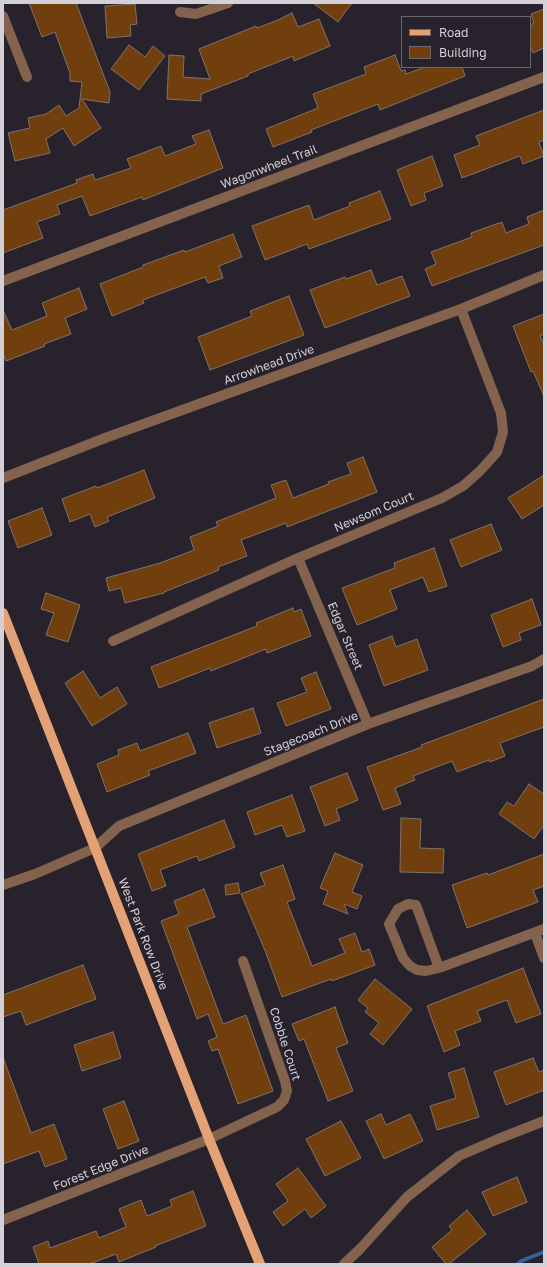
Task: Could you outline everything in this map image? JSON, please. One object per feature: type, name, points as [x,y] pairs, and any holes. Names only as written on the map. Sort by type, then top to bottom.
[{"type":"main road","name":"West Park Row Drive","points":[[3,613],[209,1139],[260,1264]]},
{"type":"street","points":[[180,12],[196,14],[228,3]]},
{"type":"street","points":[[3,16],[27,76]]},
{"type":"street","name":"Wagonwheel Trail","points":[[3,281],[544,77]]},
{"type":"street","name":"Arrowhead Drive","points":[[3,478],[105,438],[461,309],[544,275]]},
{"type":"street","name":"Newsom Court","points":[[112,641],[298,558],[442,498],[463,486],[480,471],[497,452],[503,432],[501,413],[461,309]]},
{"type":"street","name":"Edgar Street","points":[[298,558],[368,724]]},
{"type":"street","name":"Stagecoach Drive","points":[[3,885],[35,874],[95,848],[119,826],[368,724],[532,666],[544,659]]},
{"type":"street","points":[[439,968],[416,905],[408,904],[398,909],[389,924],[403,958],[410,966],[417,970],[426,971],[439,968],[539,931],[544,958]]},
{"type":"street","name":"Cobble Court","points":[[209,1139],[277,1107],[284,1100],[287,1091],[285,1081],[243,961]]},
{"type":"street","points":[[344,1264],[360,1249],[408,1197],[458,1156],[544,1121]]},
{"type":"street","name":"Forest Edge Drive","points":[[3,1220],[209,1139]]},
{"type":"building","points":[[29,3],[76,3],[110,92],[109,103],[82,99],[101,128],[74,146],[63,128],[46,139],[50,153],[15,161],[8,133],[30,128],[28,118],[46,114],[59,105],[66,116],[79,108],[82,82],[70,81],[70,73],[55,32],[42,37]]},
{"type":"building","points":[[313,3],[352,3],[338,22]]},
{"type":"building","points":[[135,4],[137,24],[130,25],[131,36],[107,38],[105,6]]},
{"type":"building","points":[[544,9],[544,48],[533,53],[531,48],[531,24],[534,23],[531,14]]},
{"type":"building","points":[[292,13],[298,27],[319,19],[330,46],[294,61],[293,56],[248,74],[248,76],[201,94],[201,101],[167,99],[169,55],[184,56],[183,77],[210,79],[199,49],[256,26],[257,28],[278,20]]},
{"type":"building","points":[[129,45],[145,57],[153,46],[165,56],[139,90],[111,69]]},
{"type":"building","points":[[395,55],[401,71],[405,70],[406,74],[422,68],[462,68],[465,76],[380,110],[378,104],[311,130],[312,132],[273,147],[266,129],[318,108],[313,94],[366,74],[364,67]]},
{"type":"building","points":[[544,110],[544,140],[539,142],[544,156],[523,164],[520,156],[462,178],[454,155],[480,145],[476,136]]},
{"type":"building","points":[[209,130],[223,168],[143,200],[142,197],[90,216],[82,196],[57,205],[60,214],[37,222],[43,238],[3,253],[3,210],[77,183],[76,180],[93,174],[95,180],[131,168],[127,159],[161,146],[165,156],[196,144],[192,136]]},
{"type":"building","points":[[432,156],[443,186],[424,193],[426,200],[411,206],[397,170]]},
{"type":"building","points":[[380,191],[391,219],[309,249],[307,244],[265,260],[252,226],[309,205],[314,220],[350,206],[349,203]]},
{"type":"building","points":[[544,210],[544,245],[432,286],[425,269],[436,264],[431,252],[472,237],[471,233],[502,222],[506,233],[529,224],[527,217]]},
{"type":"building","points":[[233,234],[242,257],[219,266],[223,278],[208,283],[205,277],[143,300],[144,303],[112,316],[100,284],[143,267],[143,265],[184,250],[185,252]]},
{"type":"building","points":[[371,270],[377,285],[402,276],[410,296],[325,328],[310,290],[345,277],[346,279]]},
{"type":"building","points":[[79,288],[87,309],[65,318],[71,334],[6,361],[3,354],[3,310],[12,330],[47,316],[42,303]]},
{"type":"building","points":[[289,296],[304,335],[210,370],[198,337],[252,316],[250,311]]},
{"type":"building","points":[[544,314],[544,334],[540,336],[544,345],[544,396],[533,371],[531,372],[513,326]]},
{"type":"building","points":[[363,457],[377,492],[287,527],[286,523],[241,540],[247,556],[218,567],[219,570],[164,593],[125,603],[121,588],[109,591],[106,578],[160,563],[194,550],[190,537],[218,526],[216,522],[276,498],[271,485],[286,480],[293,498],[329,484],[328,482],[351,474],[347,463]]},
{"type":"building","points":[[144,470],[155,498],[107,517],[109,521],[95,527],[90,514],[70,522],[62,499],[96,486],[97,488]]},
{"type":"building","points":[[544,475],[544,505],[522,519],[508,498]]},
{"type":"building","points":[[42,508],[52,535],[18,548],[8,521]]},
{"type":"building","points":[[491,524],[502,550],[461,567],[450,540]]},
{"type":"building","points":[[434,548],[447,586],[429,592],[423,577],[390,590],[397,609],[357,625],[342,588],[395,568],[394,563]]},
{"type":"building","points":[[46,593],[80,605],[68,642],[46,635],[54,613],[41,609]]},
{"type":"building","points":[[532,599],[541,625],[519,633],[521,640],[503,647],[491,615]]},
{"type":"building","points":[[293,608],[294,612],[301,609],[311,636],[267,653],[266,649],[211,671],[210,668],[159,688],[151,667],[257,626],[256,623]]},
{"type":"building","points":[[392,636],[396,647],[417,639],[428,670],[384,686],[369,645]]},
{"type":"building","points":[[83,671],[100,698],[117,687],[127,704],[92,726],[65,683]]},
{"type":"building","points":[[316,672],[331,709],[286,726],[277,703],[307,692],[301,678]]},
{"type":"building","points":[[544,699],[544,727],[500,743],[505,756],[490,762],[489,760],[457,772],[452,761],[413,776],[415,780],[395,788],[401,804],[383,810],[367,767]]},
{"type":"building","points":[[253,708],[261,733],[217,748],[209,723]]},
{"type":"building","points":[[188,733],[196,753],[148,771],[150,775],[107,792],[97,764],[119,755],[118,750],[137,743],[140,751]]},
{"type":"building","points":[[347,773],[358,800],[336,809],[340,820],[325,826],[310,787]]},
{"type":"building","points":[[529,784],[544,794],[544,825],[534,839],[499,814],[507,802],[514,806]]},
{"type":"building","points":[[292,795],[305,831],[287,837],[282,825],[255,835],[247,812]]},
{"type":"building","points":[[401,818],[421,819],[420,848],[444,849],[443,873],[400,872]]},
{"type":"building","points":[[224,820],[235,847],[199,861],[197,856],[160,870],[166,886],[152,891],[138,854]]},
{"type":"building","points":[[335,853],[363,865],[352,892],[362,896],[357,909],[344,904],[348,914],[323,904],[328,891],[320,888]]},
{"type":"building","points":[[544,854],[544,886],[533,890],[538,902],[467,928],[452,885],[487,873],[488,875]]},
{"type":"building","points":[[283,865],[295,899],[287,902],[312,966],[345,953],[339,939],[355,933],[362,952],[369,949],[375,965],[282,997],[266,953],[241,894],[265,885],[260,873]]},
{"type":"building","points":[[238,883],[240,893],[226,895],[225,885]]},
{"type":"building","points":[[204,889],[215,917],[187,927],[223,1024],[246,1015],[273,1091],[238,1104],[218,1049],[212,1051],[208,1041],[217,1037],[208,1014],[197,1019],[161,921],[179,914],[174,901]]},
{"type":"building","points":[[83,965],[96,999],[26,1025],[21,1011],[3,1017],[3,995]]},
{"type":"building","points":[[523,968],[541,1014],[516,1023],[507,1000],[477,1011],[481,1021],[455,1031],[460,1045],[444,1052],[427,1006]]},
{"type":"building","points":[[375,979],[412,1009],[383,1045],[370,1034],[379,1023],[365,1012],[368,1008],[358,1000]]},
{"type":"building","points":[[335,1007],[348,1043],[336,1048],[353,1091],[328,1101],[304,1039],[299,1041],[292,1024]]},
{"type":"building","points":[[113,1032],[121,1058],[82,1071],[74,1045]]},
{"type":"building","points":[[533,1058],[539,1072],[544,1070],[544,1090],[506,1105],[494,1072]]},
{"type":"building","points":[[4,1060],[31,1133],[54,1124],[67,1159],[45,1167],[39,1151],[3,1164]]},
{"type":"building","points":[[464,1068],[479,1117],[437,1130],[430,1106],[456,1098],[448,1073]]},
{"type":"building","points":[[124,1101],[139,1141],[118,1149],[103,1109]]},
{"type":"building","points":[[381,1114],[386,1125],[410,1114],[423,1141],[384,1159],[366,1121]]},
{"type":"building","points":[[341,1121],[361,1158],[325,1176],[306,1139]]},
{"type":"building","points":[[298,1168],[326,1206],[311,1218],[305,1209],[283,1226],[273,1212],[288,1201],[276,1184]]},
{"type":"building","points":[[517,1177],[527,1202],[493,1216],[482,1192]]},
{"type":"building","points":[[193,1191],[206,1226],[119,1262],[116,1254],[89,1264],[39,1264],[33,1247],[48,1241],[50,1248],[96,1231],[99,1238],[126,1227],[119,1209],[141,1200],[147,1216],[172,1206],[170,1200]]},
{"type":"building","points":[[467,1210],[486,1234],[449,1264],[446,1264],[432,1247],[452,1230],[449,1226]]},
{"type":"waterway","points":[[518,1264],[521,1261],[544,1252]]}]
